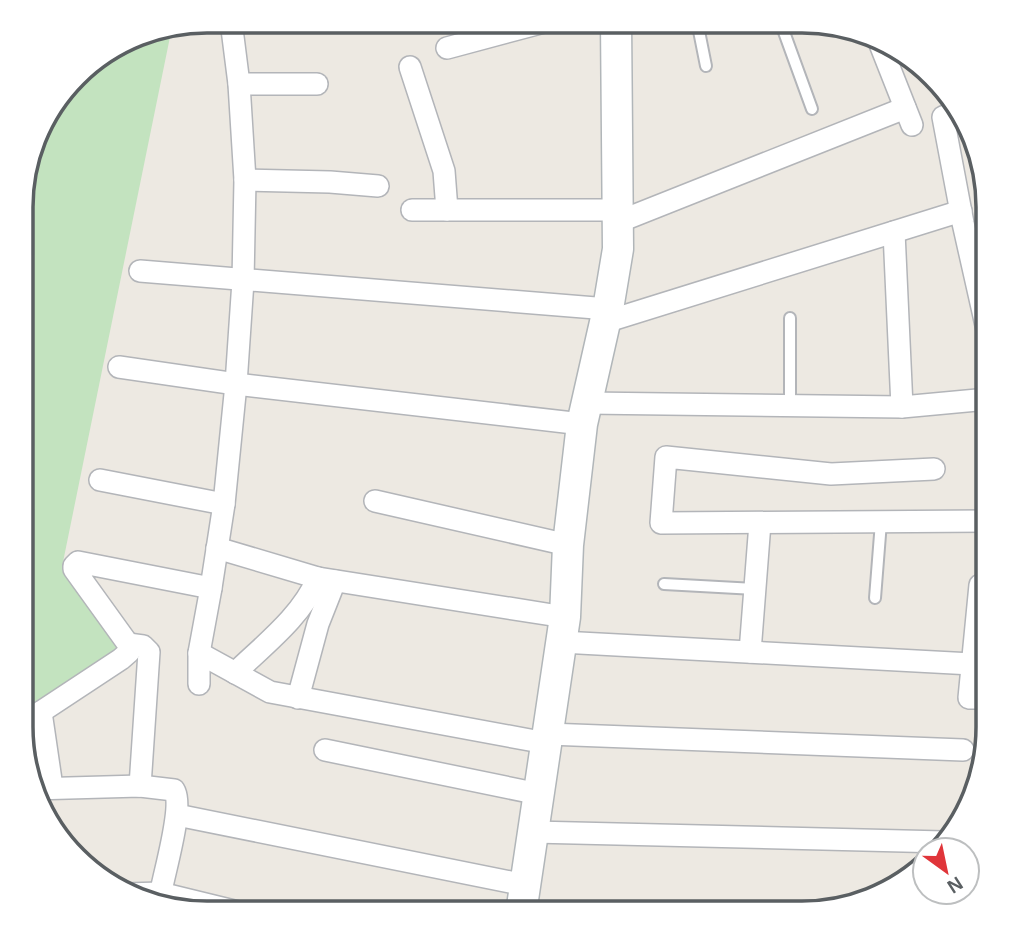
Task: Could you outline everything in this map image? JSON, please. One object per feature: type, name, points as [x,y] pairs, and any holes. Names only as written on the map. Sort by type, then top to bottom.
[{"type":"street","points":[[200,684],[199,653],[224,504],[243,281],[245,180],[239,84],[233,33]]},
{"type":"street","points":[[447,48],[501,33]]},
{"type":"street","points":[[177,815],[523,899],[563,629],[568,545],[585,414],[607,316],[618,249],[616,34]]},
{"type":"street","points":[[412,210],[618,216],[908,117],[884,54]]},
{"type":"street","points":[[410,67],[444,171],[447,210]]},
{"type":"street","points":[[239,84],[317,84]]},
{"type":"street","points":[[949,115],[943,117],[975,275]]},
{"type":"street","points":[[245,180],[378,186]]},
{"type":"street","points":[[140,271],[243,281],[373,288],[607,316],[961,211]]},
{"type":"street","points":[[894,232],[902,407]]},
{"type":"street","points":[[119,367],[236,384],[585,414],[790,405],[902,407],[975,400]]},
{"type":"street","points":[[934,469],[831,474],[666,457],[662,523],[976,522]]},
{"type":"street","points":[[100,480],[224,504]]},
{"type":"street","points":[[375,501],[568,545]]},
{"type":"street","points":[[750,652],[760,523]]},
{"type":"street","points":[[217,548],[327,580],[563,629],[750,652],[972,664]]},
{"type":"street","points":[[34,717],[129,652],[128,644],[74,569],[78,562],[211,588]]},
{"type":"street","points":[[235,673],[327,580]]},
{"type":"street","points":[[298,698],[327,580]]},
{"type":"street","points":[[976,626],[969,698],[976,698]]},
{"type":"street","points":[[128,644],[143,646],[149,652],[140,786]]},
{"type":"street","points":[[199,653],[270,692],[547,738],[963,750]]},
{"type":"street","points":[[41,712],[42,781]]},
{"type":"street","points":[[325,750],[539,794]]},
{"type":"street","points":[[44,788],[140,786],[174,790],[178,795],[177,815],[160,894]]},
{"type":"street","points":[[533,832],[911,841]]},
{"type":"lane","points":[[700,34],[706,66]]},
{"type":"lane","points":[[785,34],[813,109]]},
{"type":"lane","points":[[790,318],[790,405]]},
{"type":"lane","points":[[875,598],[881,522]]},
{"type":"lane","points":[[664,584],[755,589]]},
{"type":"green space","points":[[170,38],[62,567],[129,652],[34,718],[33,207],[37,173],[46,140],[62,110],[76,92],[92,76],[120,56],[151,42]]}]
